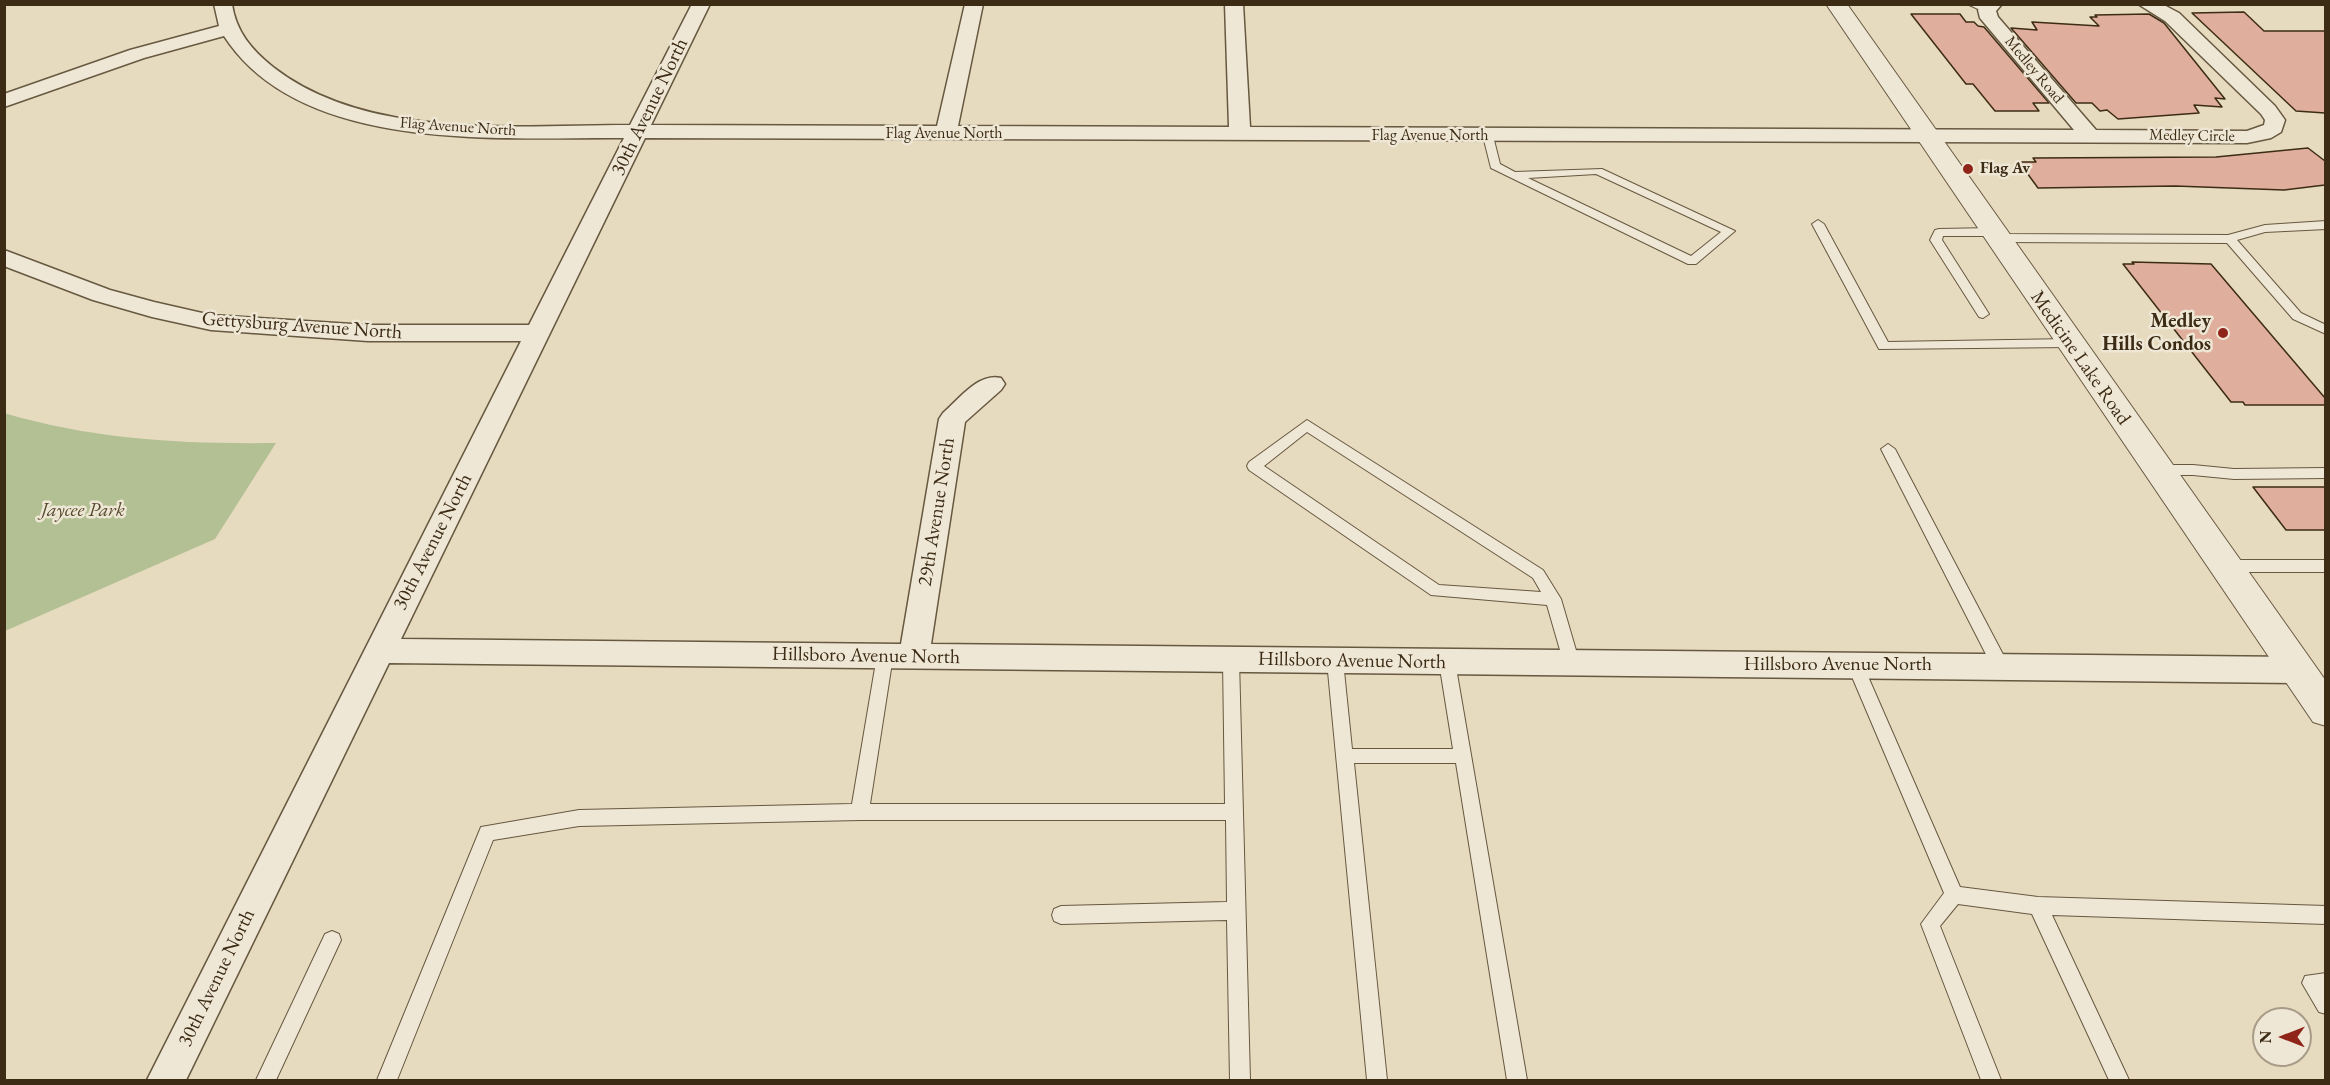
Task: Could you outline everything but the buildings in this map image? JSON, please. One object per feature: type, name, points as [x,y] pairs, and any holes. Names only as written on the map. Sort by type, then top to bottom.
[{"type":"street","name":"Flag Avenue North","points":[[223,4],[229,29],[244,53],[268,75],[297,94],[337,109],[382,121],[433,128],[485,131],[946,134],[1926,137]]},
{"type":"street","name":"30th Avenue North","points":[[166,1080],[701,4]]},
{"type":"street","points":[[946,134],[974,4]]},
{"type":"street","points":[[1234,4],[1240,135]]},
{"type":"street","name":"Medicine Lake Road","points":[[1836,4],[2224,567],[2311,670],[2325,711]]},
{"type":"street","name":"Medley Circle","points":[[1926,137],[2090,135],[2247,137],[2264,134],[2274,128],[2275,120],[2268,110],[2172,17],[2147,4]]},
{"type":"street","name":"Medley Road","points":[[1983,6],[1989,18],[2090,135]]},
{"type":"street","points":[[4,101],[137,54],[229,29]]},
{"type":"street","name":"Gettysburg Avenue North","points":[[4,257],[55,280],[124,303],[205,321],[299,330],[396,334],[538,333]]},
{"type":"street","name":"29th Avenue North","points":[[900,657],[952,419],[992,384]]},
{"type":"street","name":"Hillsboro Avenue North","points":[[378,651],[2311,670]]},
{"type":"lane","points":[[1488,136],[1495,166],[1513,175],[1692,261],[1729,231],[1598,171],[1513,175]]},
{"type":"lane","points":[[1818,224],[1884,346],[2070,343]]},
{"type":"lane","points":[[1983,314],[1936,240],[1939,233],[2230,239],[2248,230],[2325,225]]},
{"type":"lane","points":[[2230,239],[2297,316],[2325,330]]},
{"type":"lane","points":[[1553,599],[1436,591],[1254,466],[1307,425],[1538,574],[1553,599],[1572,664]]},
{"type":"lane","points":[[1888,449],[2001,667]]},
{"type":"lane","points":[[2157,470],[2193,470],[2234,474],[2325,473]]},
{"type":"lane","points":[[2224,567],[2325,566]]},
{"type":"lane","points":[[860,812],[900,657]]},
{"type":"lane","points":[[1231,660],[1240,1080]]},
{"type":"lane","points":[[1335,661],[1377,1080]]},
{"type":"lane","points":[[1447,663],[1517,1080]]},
{"type":"lane","points":[[1855,665],[1954,895]]},
{"type":"lane","points":[[1344,756],[1463,756]]},
{"type":"lane","points":[[387,1080],[487,833],[579,818],[860,812],[1234,812]]},
{"type":"lane","points":[[1954,895],[2038,906],[2325,915]]},
{"type":"lane","points":[[1954,895],[1930,924],[1991,1080]]},
{"type":"lane","points":[[2038,906],[2118,1080]]},
{"type":"lane","points":[[1061,915],[1237,911]]},
{"type":"lane","points":[[266,1080],[332,940]]},
{"type":"lane","points":[[2325,982],[2312,983],[2325,1005]]},
{"type":"green space","name":"Jaycee Park","points":[[4,413],[105,435],[206,443],[276,443],[215,539],[5,631]]},
{"type":"place","name":"Flag Av","points":[[1968,169]]},
{"type":"place","name":"Medley Hills Condos","points":[[2223,333]]}]
